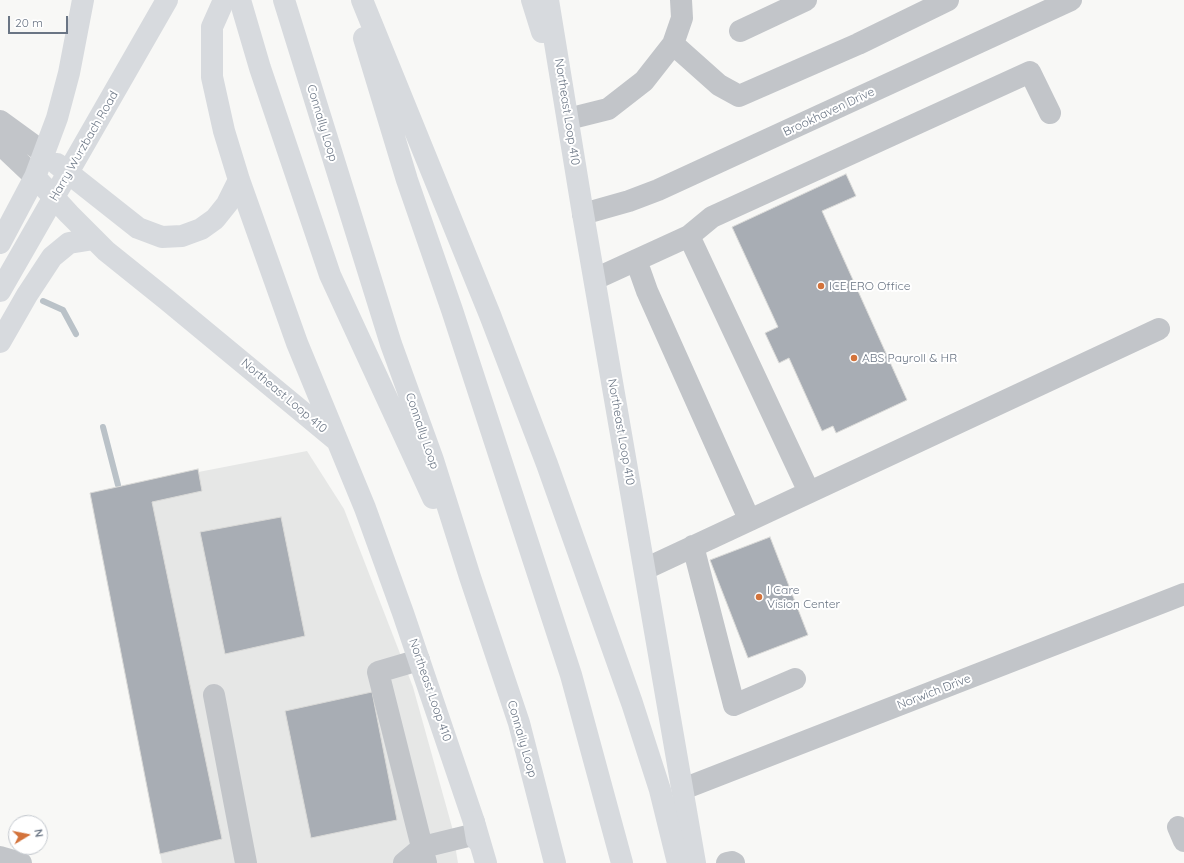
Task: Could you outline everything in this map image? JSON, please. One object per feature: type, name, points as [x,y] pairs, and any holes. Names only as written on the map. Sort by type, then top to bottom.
[{"type":"main road","points":[[0,243],[35,177],[57,118],[69,73],[83,0]]},
{"type":"main road","name":"Harry Wurzbach Road","points":[[0,291],[167,0]]},
{"type":"main road","points":[[224,0],[212,27],[212,77],[224,131],[239,180],[297,343],[338,441]]},
{"type":"main road","points":[[240,0],[260,68],[330,275],[470,577]]},
{"type":"main road","points":[[353,0],[407,180],[452,310],[571,675],[622,863]]},
{"type":"main road","points":[[362,0],[490,315],[547,464],[632,703],[660,790],[678,863]]},
{"type":"main road","points":[[532,0],[568,120]]},
{"type":"main road","name":"Northeast Loop 410","points":[[548,0],[583,214],[695,863]]},
{"type":"main road","name":"Connally Loop","points":[[286,7],[391,344],[433,460],[519,723],[555,863]]},
{"type":"main road","points":[[44,153],[68,174],[138,228],[162,237],[182,236],[201,229],[215,219],[227,204],[239,180]]},
{"type":"main road","name":"Northeast Loop 410","points":[[35,177],[94,239],[338,441],[365,508],[419,660],[475,828],[481,863]]},
{"type":"main road","points":[[0,342],[27,295],[52,257],[69,243],[94,239]]},
{"type":"main road","points":[[475,828],[486,863]]},
{"type":"street","points":[[568,120],[608,109],[644,81],[673,44],[682,18],[681,0]]},
{"type":"street","points":[[740,31],[806,0]]},
{"type":"street","points":[[673,44],[719,85],[739,96],[858,44],[948,0]]},
{"type":"street","name":"Brookhaven Drive","points":[[583,214],[629,201],[658,190],[1071,0]]},
{"type":"street","points":[[595,279],[689,236],[712,217],[1030,72],[1050,113]]},
{"type":"street","points":[[0,121],[44,153]]},
{"type":"street","points":[[0,144],[35,177]]},
{"type":"street","points":[[689,236],[809,492]]},
{"type":"street","points":[[636,260],[647,291],[749,519]]},
{"type":"street","points":[[645,569],[749,519],[1159,329]]},
{"type":"street","points":[[693,546],[734,705],[795,679]]},
{"type":"street","name":"Norwich Drive","points":[[683,789],[1184,594]]},
{"type":"street","points":[[419,660],[378,672],[425,855]]},
{"type":"street","points":[[214,695],[246,863]]},
{"type":"street","points":[[404,863],[425,855],[475,828]]},
{"type":"street","points":[[0,857],[21,863]]},
{"type":"street","points":[[727,863],[734,863]]},
{"type":"shaded area","points":[[307,451],[344,509],[413,687],[452,827],[458,863],[162,863],[90,493]]},
{"type":"building","points":[[846,174],[856,196],[822,211],[907,400],[836,433],[833,426],[822,431],[789,358],[779,363],[765,333],[778,327],[732,227]]},
{"type":"building","points":[[198,469],[202,491],[152,502],[222,839],[160,854],[90,493]]},
{"type":"building","points":[[281,517],[305,636],[225,654],[200,532]]},
{"type":"building","name":"I Care Vision Center","points":[[770,537],[808,635],[748,658],[710,560]]},
{"type":"building","points":[[372,692],[397,820],[311,838],[285,711]]},
{"type":"waterway","points":[[43,301],[63,310],[76,334]]},
{"type":"waterway","points":[[103,427],[118,485]]},
{"type":"place","name":"ICE ERO Office","points":[[821,286]]},
{"type":"place","name":"ABS Payroll & HR","points":[[854,358]]},
{"type":"place","name":"I Care Vision Center","points":[[759,597]]}]
